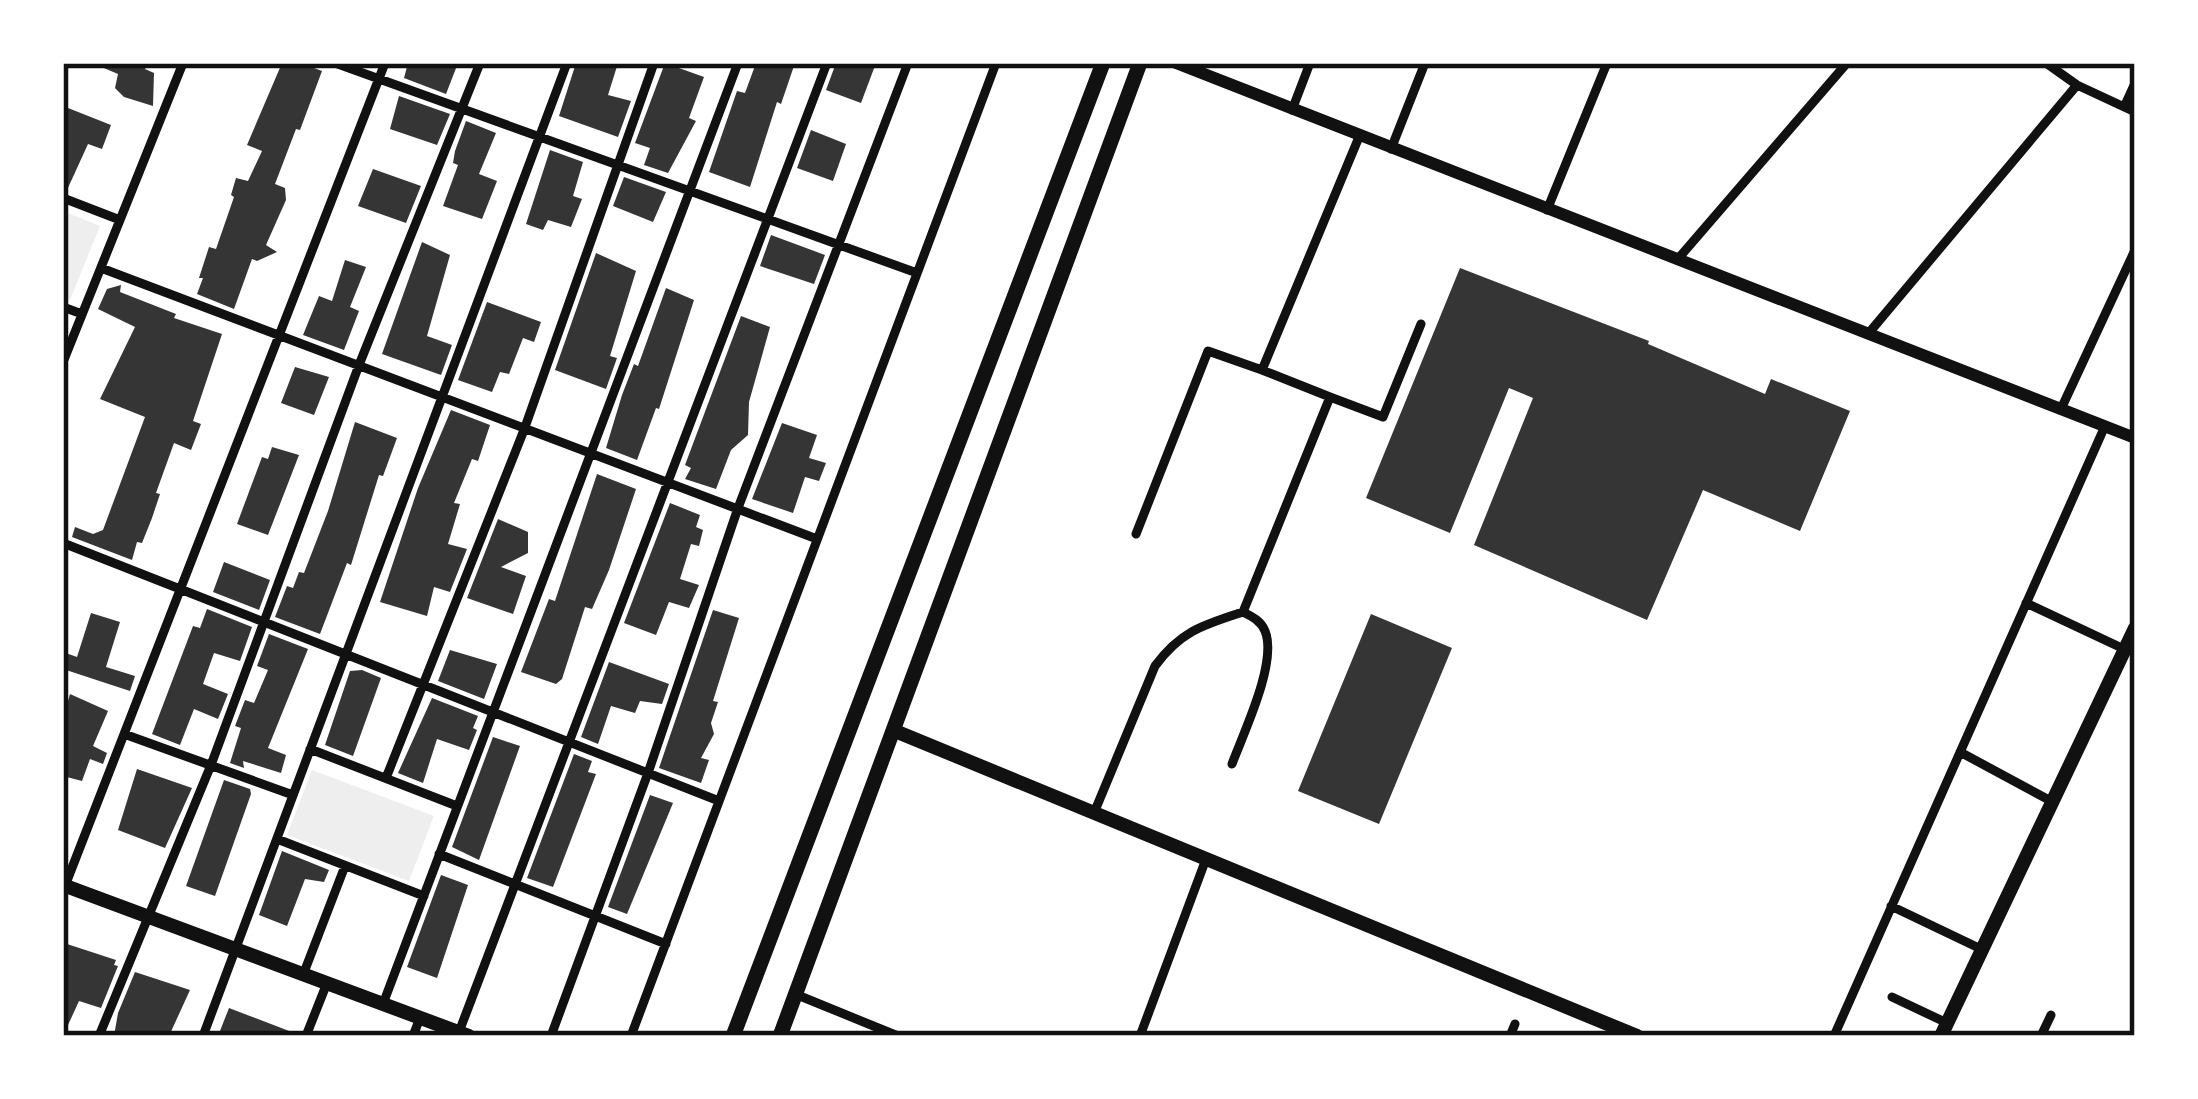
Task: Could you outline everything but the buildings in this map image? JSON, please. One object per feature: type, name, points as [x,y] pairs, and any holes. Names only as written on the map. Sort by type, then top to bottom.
[{"type":"main road","points":[[780,1036],[1140,63]]},
{"type":"main road","points":[[734,1036],[1100,65]]},
{"type":"main road","points":[[1944,1029],[2135,628]]},
{"type":"main road","points":[[895,731],[1637,1036]]},
{"type":"main road","points":[[64,887],[464,1034]]},
{"type":"street","points":[[63,362],[183,63]]},
{"type":"street","points":[[335,63],[917,273]]},
{"type":"street","points":[[64,887],[386,63]]},
{"type":"street","points":[[99,1036],[211,765],[359,365],[480,63]]},
{"type":"street","points":[[203,1036],[567,63]]},
{"type":"street","points":[[386,778],[524,430],[654,63]]},
{"type":"street","points":[[383,1004],[738,63]]},
{"type":"street","points":[[464,1034],[515,884],[827,63]]},
{"type":"street","points":[[551,1036],[648,773],[738,508],[908,63]]},
{"type":"street","points":[[631,1036],[996,63]]},
{"type":"street","points":[[1175,63],[2135,438]]},
{"type":"street","points":[[1292,110],[1310,63]]},
{"type":"street","points":[[1391,149],[1425,63]]},
{"type":"street","points":[[1547,210],[1607,63]]},
{"type":"street","points":[[1599,84],[1618,63]]},
{"type":"street","points":[[1677,260],[1847,63]]},
{"type":"street","points":[[2047,63],[2077,85],[2135,112]]},
{"type":"street","points":[[2124,107],[2135,83]]},
{"type":"street","points":[[1868,334],[2077,85]]},
{"type":"street","points":[[1262,370],[1359,136]]},
{"type":"street","points":[[63,198],[120,220]]},
{"type":"street","points":[[2061,409],[2135,250]]},
{"type":"street","points":[[100,268],[817,539]]},
{"type":"street","points":[[63,307],[82,314]]},
{"type":"street","points":[[1136,534],[1208,351],[1383,417],[1421,324]]},
{"type":"street","points":[[1094,813],[1155,666],[1177,638],[1244,612],[1330,397]]},
{"type":"street","points":[[1834,1036],[2105,426]]},
{"type":"street","points":[[63,542],[719,801]]},
{"type":"street","points":[[2026,603],[2124,650]]},
{"type":"street","points":[[1232,764],[1269,647],[1257,619],[1244,612]]},
{"type":"street","points":[[124,734],[293,795]]},
{"type":"street","points":[[310,749],[458,806]]},
{"type":"street","points":[[1960,752],[2051,801]]},
{"type":"street","points":[[277,839],[424,896]]},
{"type":"street","points":[[439,854],[666,944]]},
{"type":"street","points":[[1140,1036],[1206,859]]},
{"type":"street","points":[[303,975],[345,866]]},
{"type":"street","points":[[1892,906],[1981,949]]},
{"type":"street","points":[[306,1036],[327,983]]},
{"type":"street","points":[[796,994],[898,1036]]},
{"type":"street","points":[[1892,998],[1944,1029]]},
{"type":"street","points":[[2041,1036],[2051,1015]]},
{"type":"street","points":[[413,1036],[420,1018]]},
{"type":"street","points":[[1510,1036],[1515,1024]]},
{"type":"shaded area","points":[[63,211],[100,226],[70,300],[63,297]]},
{"type":"shaded area","points":[[312,770],[434,816],[409,881],[287,835]]}]
